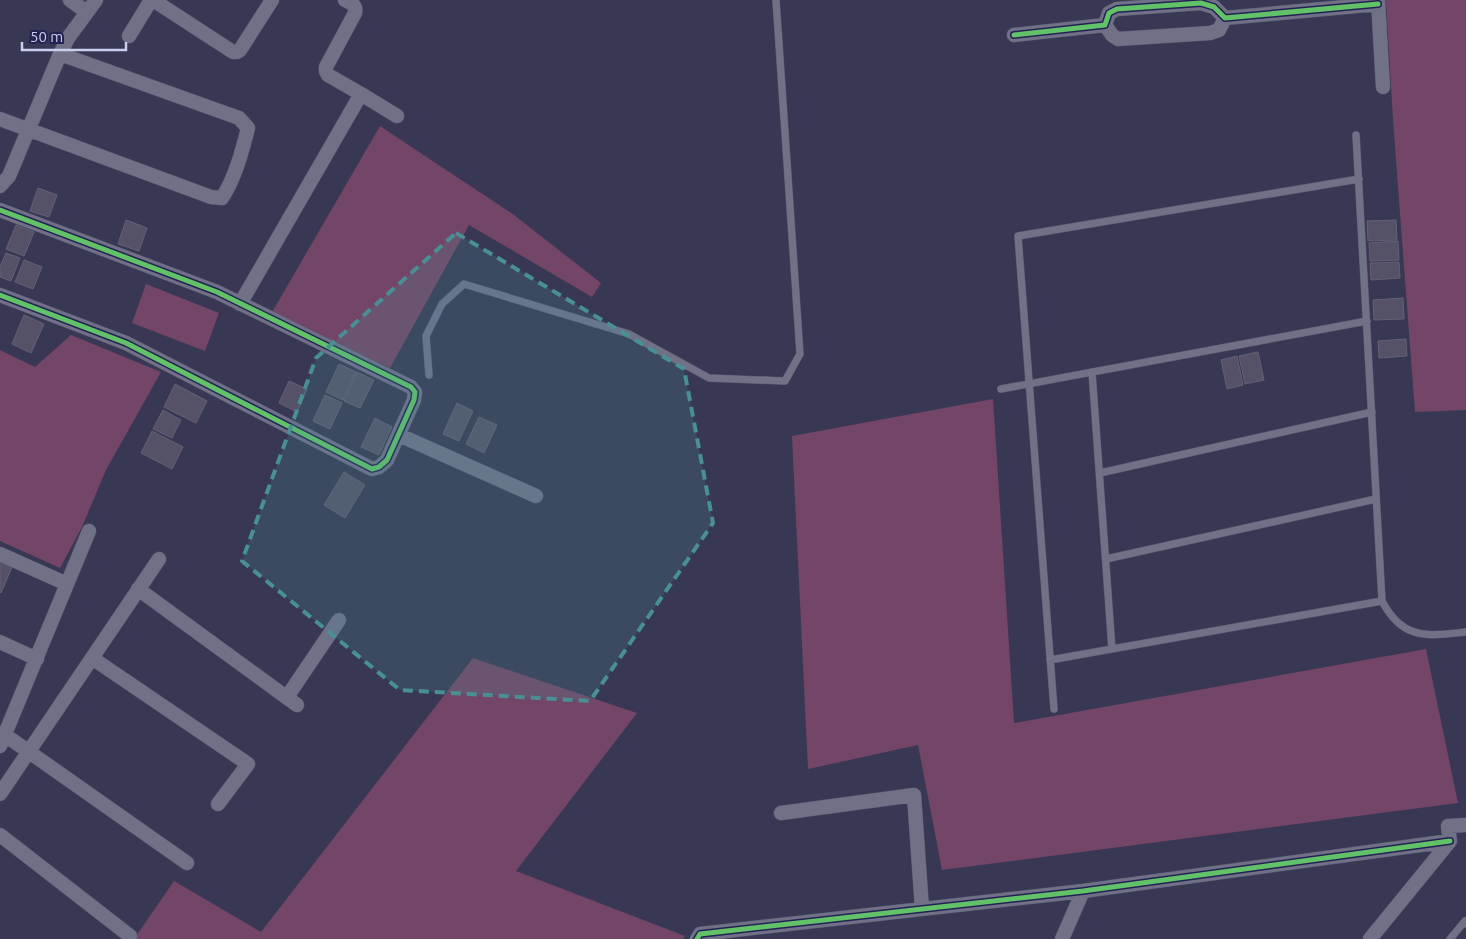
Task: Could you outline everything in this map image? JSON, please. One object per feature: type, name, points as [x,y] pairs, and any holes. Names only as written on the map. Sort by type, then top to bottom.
[{"type":"street","points":[[70,0],[87,12]]},
{"type":"street","points":[[0,186],[9,176],[68,38],[96,0]]},
{"type":"street","points":[[129,36],[152,0],[233,52],[236,52],[240,50],[272,0]]},
{"type":"street","points":[[345,0],[354,6],[356,9],[355,13],[326,66],[326,72],[397,116]]},
{"type":"street","points":[[1225,18],[1378,2],[1383,87]]},
{"type":"street","points":[[1104,25],[1109,13],[1118,9],[1201,3],[1214,7],[1225,18]]},
{"type":"street","points":[[1104,25],[1118,39],[1210,33],[1219,30],[1225,18]]},
{"type":"street","points":[[1014,35],[1104,25]]},
{"type":"street","points":[[0,120],[211,197],[222,198],[228,188],[243,148],[248,128],[240,118],[60,54]]},
{"type":"street","points":[[240,304],[361,94]]},
{"type":"street","points":[[0,210],[217,292],[410,387],[415,392],[414,400],[387,460],[379,467],[372,469],[126,343],[0,295]]},
{"type":"street","points":[[398,435],[536,496]]},
{"type":"street","points":[[89,531],[37,659],[2,738],[29,752],[187,864]]},
{"type":"street","points":[[0,554],[67,584]]},
{"type":"street","points":[[0,794],[159,559]]},
{"type":"street","points":[[138,589],[292,701],[339,620]]},
{"type":"street","points":[[0,642],[37,659]]},
{"type":"street","points":[[92,658],[248,764],[218,804]]},
{"type":"street","points":[[781,813],[914,795],[922,909]]},
{"type":"street","points":[[1370,939],[1450,841],[1448,826],[1466,825]]},
{"type":"street","points":[[0,835],[130,936]]},
{"type":"street","points":[[697,939],[700,934],[1083,891],[1450,841]]},
{"type":"street","points":[[1062,939],[1083,891]]},
{"type":"lane","points":[[429,375],[426,336],[442,304],[464,284],[629,334],[709,378],[785,381],[800,354],[776,0]]},
{"type":"lane","points":[[1356,134],[1382,601],[1394,619],[1403,626],[1420,634],[1430,636],[1466,632]]},
{"type":"lane","points":[[1054,709],[1018,236],[1359,179]]},
{"type":"lane","points":[[1001,389],[1367,321]]},
{"type":"lane","points":[[1092,372],[1112,649]]},
{"type":"lane","points":[[1100,473],[1372,412]]},
{"type":"lane","points":[[1106,559],[1376,499]]},
{"type":"lane","points":[[1050,660],[1382,601]]},
{"type":"lane","points":[[1450,939],[1465,921],[1466,924]]},
{"type":"highlighted area","points":[[456,233],[684,369],[713,523],[590,701],[400,690],[242,561],[316,358]]},
{"type":"shaded area","points":[[1386,0],[1466,0],[1466,410],[1415,412]]},
{"type":"shaded area","points":[[380,126],[514,215],[601,283],[592,297],[469,225],[390,368],[271,314]]},
{"type":"shaded area","points":[[146,284],[219,313],[205,351],[132,323]]},
{"type":"shaded area","points":[[71,335],[161,372],[106,470],[82,527],[60,568],[0,541],[0,350],[35,367]]},
{"type":"shaded area","points":[[993,399],[1014,723],[1426,649],[1458,803],[942,870],[918,745],[808,769],[792,436]]},
{"type":"shaded area","points":[[473,658],[637,713],[516,871],[685,936],[683,939],[134,939],[174,881],[261,932]]},
{"type":"building","points":[[38,188],[57,195],[49,217],[30,211]]},
{"type":"building","points":[[126,220],[147,228],[139,251],[118,244]]},
{"type":"building","points":[[1396,220],[1397,240],[1368,241],[1367,221]]},
{"type":"building","points":[[16,225],[34,232],[24,256],[6,249]]},
{"type":"building","points":[[1398,241],[1399,260],[1370,261],[1369,243]]},
{"type":"building","points":[[6,253],[20,258],[11,281],[0,277],[0,267]]},
{"type":"building","points":[[24,260],[42,267],[33,289],[15,282]]},
{"type":"building","points":[[1399,262],[1400,278],[1371,280],[1370,263]]},
{"type":"building","points":[[1403,298],[1404,319],[1374,320],[1373,300]]},
{"type":"building","points":[[24,315],[44,324],[31,353],[12,344]]},
{"type":"building","points":[[1406,339],[1407,356],[1379,358],[1378,341]]},
{"type":"building","points":[[1258,352],[1264,380],[1245,384],[1239,356]]},
{"type":"building","points":[[1237,356],[1243,385],[1227,389],[1221,360]]},
{"type":"building","points":[[339,364],[356,372],[343,400],[326,392]]},
{"type":"building","points":[[357,372],[374,380],[360,408],[344,401]]},
{"type":"building","points":[[289,381],[307,389],[297,412],[279,403]]},
{"type":"building","points":[[175,384],[207,401],[196,423],[164,407]]},
{"type":"building","points":[[325,395],[342,403],[330,429],[313,421]]},
{"type":"building","points":[[457,403],[473,411],[459,441],[443,434]]},
{"type":"building","points":[[163,410],[181,420],[172,438],[153,429]]},
{"type":"building","points":[[479,417],[497,425],[484,453],[466,444]]},
{"type":"building","points":[[375,418],[392,427],[379,455],[361,447]]},
{"type":"building","points":[[152,431],[183,447],[172,469],[141,453]]},
{"type":"building","points":[[344,472],[365,485],[345,518],[324,505]]},
{"type":"building","points":[[0,562],[12,567],[1,593],[0,592]]},
{"type":"cycle path","points":[[1014,35],[1105,25],[1109,13],[1117,9],[1201,3],[1214,7],[1225,18],[1378,4]]},
{"type":"cycle path","points":[[0,210],[217,292],[411,387],[415,392],[414,400],[387,460],[379,467],[372,469],[126,343],[0,295]]},
{"type":"cycle path","points":[[697,939],[700,934],[1083,891],[1450,841]]}]
